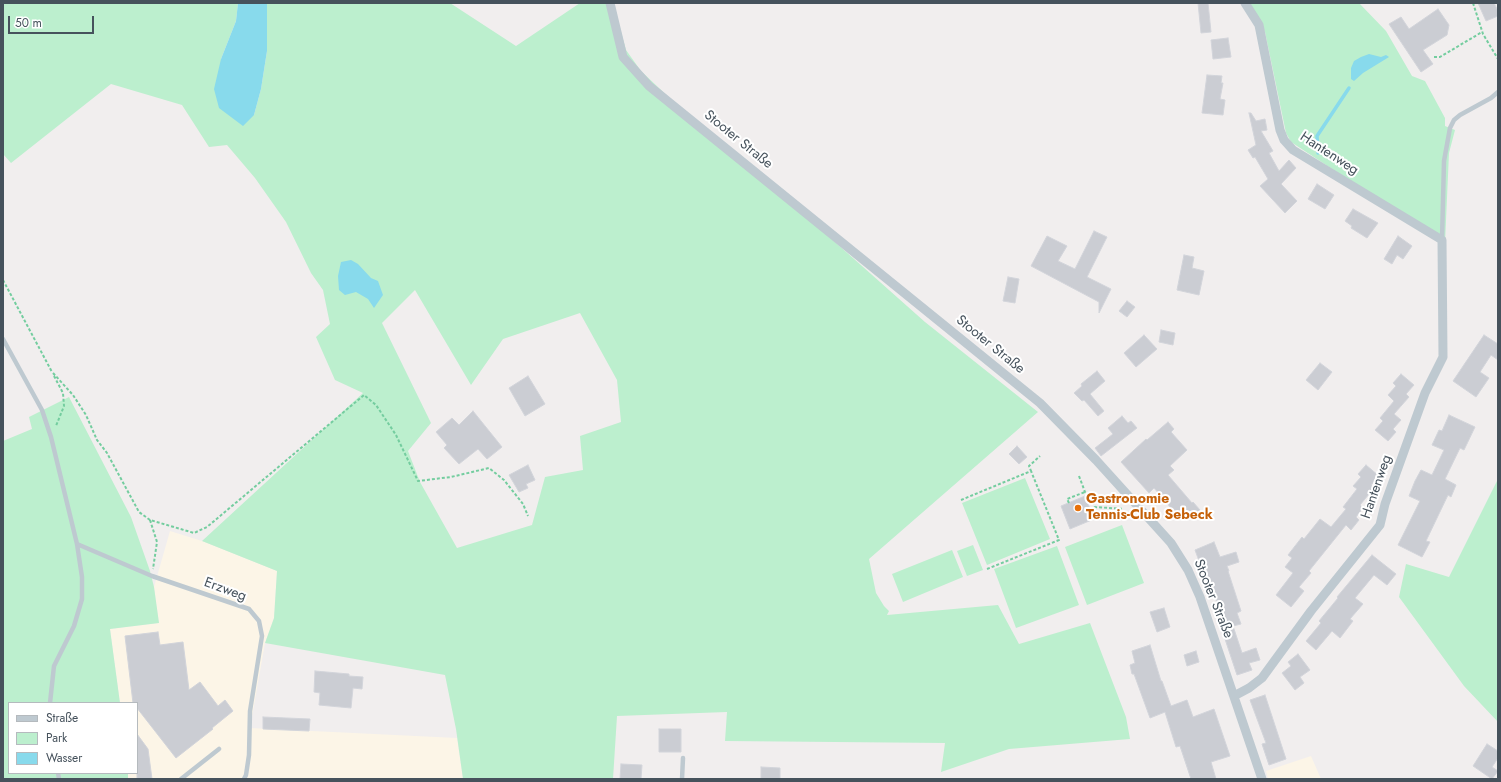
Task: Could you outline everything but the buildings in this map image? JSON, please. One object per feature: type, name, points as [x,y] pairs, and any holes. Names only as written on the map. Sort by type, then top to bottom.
[{"type":"street","name":"Stooter Straße","points":[[610,3],[623,57],[649,86],[1040,403],[1096,460],[1171,543],[1188,570],[1200,597],[1262,779]]},
{"type":"street","name":"Hantenweg","points":[[1234,696],[1249,688],[1262,678],[1311,611],[1380,525],[1385,504],[1425,393],[1444,357],[1442,240],[1293,150],[1284,140],[1280,130],[1259,25],[1245,3]]},
{"type":"lane","name":"Hantenweg","points":[[1442,240],[1444,161],[1450,128],[1454,120],[1460,115],[1491,98],[1498,92]]},
{"type":"lane","points":[[3,339],[42,410],[51,437],[77,544],[82,577],[82,599],[74,626],[54,666],[50,702]]},
{"type":"lane","name":"Erzweg","points":[[77,544],[152,576],[248,610],[259,621],[262,636],[250,711],[248,756],[246,775],[244,779]]},
{"type":"lane","points":[[181,779],[219,750]]},
{"type":"lane","points":[[682,779],[683,758]]},
{"type":"path","points":[[1473,3],[1482,32],[1498,59]]},
{"type":"path","points":[[1434,57],[1440,57],[1482,32]]},
{"type":"path","points":[[3,280],[63,393],[64,406],[51,437]]},
{"type":"path","points":[[53,373],[74,395],[86,415],[97,440],[107,453],[139,512],[150,520],[194,533],[207,527],[364,395],[376,405],[396,435],[418,481],[451,477],[488,468],[504,480],[523,504],[528,516]]},
{"type":"path","points":[[987,569],[1059,540],[1029,466],[1040,456]]},
{"type":"path","points":[[961,500],[1031,471]]},
{"type":"path","points":[[1079,476],[1085,492],[1090,495],[1094,507],[1124,509]]},
{"type":"path","points":[[1069,503],[1067,499],[1085,492]]},
{"type":"path","points":[[150,520],[156,542],[152,576]]},
{"type":"shaded area","points":[[170,531],[202,541],[277,571],[274,618],[265,643],[250,728],[457,738],[463,779],[128,779],[128,774],[138,774],[138,702],[120,702],[110,629],[159,623],[154,587]]},
{"type":"shaded area","points":[[1311,756],[1321,779],[1268,779],[1266,771]]},
{"type":"green space","points":[[3,3],[238,3],[236,21],[221,59],[254,115],[261,89],[267,51],[267,3],[450,3],[516,46],[580,3],[613,3],[626,50],[641,71],[678,106],[719,139],[925,322],[1038,412],[869,559],[876,593],[889,611],[887,615],[998,605],[1019,644],[1090,623],[1126,717],[1130,739],[1009,749],[941,772],[945,743],[725,741],[727,712],[617,716],[613,779],[463,779],[456,729],[445,675],[265,643],[274,618],[277,571],[202,541],[363,393],[335,380],[316,337],[330,324],[323,290],[311,273],[286,222],[255,178],[227,145],[209,147],[182,105],[111,84],[11,163],[3,154]],"holes":[[[415,290],[471,385],[503,339],[580,313],[617,380],[621,422],[580,436],[583,470],[545,477],[532,525],[457,548],[420,482],[408,451],[431,423],[382,323]]]},
{"type":"green space","points":[[1250,3],[1359,3],[1386,31],[1412,76],[1425,81],[1445,118],[1445,126],[1455,130],[1449,153],[1445,243],[1291,142],[1286,133],[1265,32]]},
{"type":"green space","points":[[69,397],[131,517],[150,571],[154,587],[159,623],[110,629],[120,702],[8,702],[8,774],[128,774],[128,779],[3,779],[3,441],[32,429],[29,417]]},
{"type":"green space","points":[[1025,478],[1050,539],[987,565],[962,503]]},
{"type":"green space","points":[[1498,479],[1498,722],[1464,686],[1399,597],[1406,564],[1449,577]]},
{"type":"green space","points":[[1122,525],[1144,583],[1087,605],[1065,547]]},
{"type":"green space","points":[[973,545],[983,570],[967,576],[957,551]]},
{"type":"green space","points":[[1057,546],[1079,605],[1016,628],[994,569]]},
{"type":"green space","points":[[952,550],[963,577],[903,602],[892,574]]},
{"type":"water","points":[[238,3],[267,3],[267,51],[261,89],[254,115],[243,126],[219,108],[214,89],[221,59],[236,21]]},
{"type":"water","points":[[1369,54],[1381,57],[1386,55],[1389,57],[1363,73],[1354,81],[1351,79],[1351,68],[1354,61]]},
{"type":"water","points":[[351,260],[358,264],[371,278],[378,281],[383,295],[374,308],[368,299],[356,292],[345,295],[339,290],[338,276],[341,262]]},
{"type":"waterway","points":[[1318,153],[1317,136],[1349,88]]},
{"type":"place","name":"Gastronomie Tennis-Club Sebeck","points":[[1078,508]]}]
